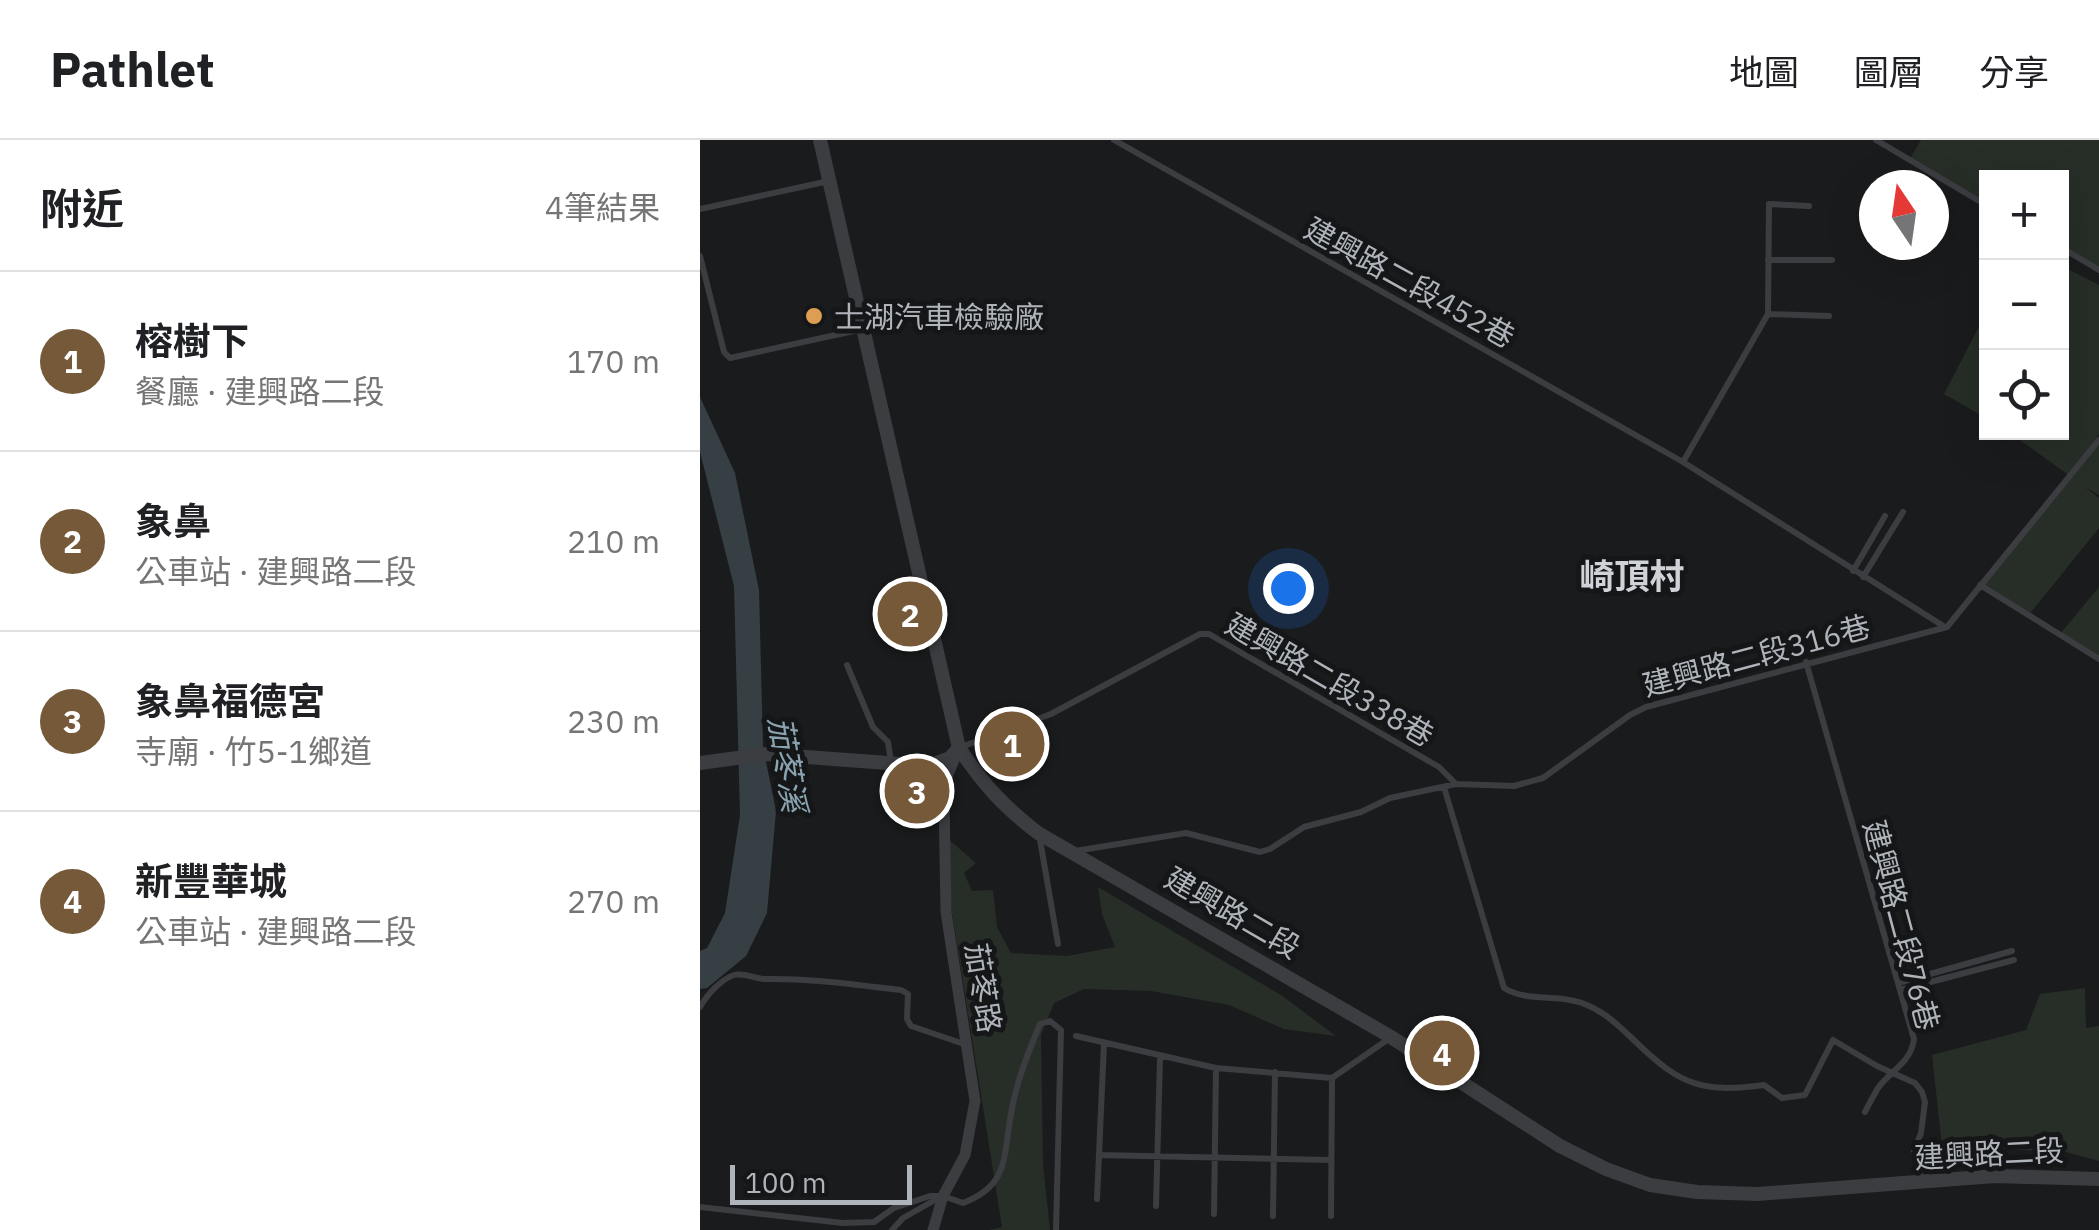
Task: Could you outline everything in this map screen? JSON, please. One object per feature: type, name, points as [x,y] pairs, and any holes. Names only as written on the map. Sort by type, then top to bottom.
[{"type":"street","name":"建興路二段","points":[[820,140],[960,748],[982,783],[1009,810],[1038,833],[1392,1037],[1560,1146],[1650,1185],[1696,1192],[1756,1194],[1994,1176],[2099,1179]]},
{"type":"street","points":[[700,764],[766,754],[928,766],[950,758],[960,748]]},
{"type":"street","name":"茄苳路","points":[[933,1230],[943,1196],[966,1155],[975,1101],[946,912],[944,799],[948,774],[960,748]]},
{"type":"lane","name":"建興路二段452巷","points":[[1114,140],[1683,462],[1947,628]]},
{"type":"lane","points":[[1876,140],[1979,200]]},
{"type":"lane","points":[[703,208],[829,181]]},
{"type":"lane","points":[[1683,462],[1768,314],[1770,204],[1809,206]]},
{"type":"lane","points":[[2069,252],[2099,270]]},
{"type":"lane","points":[[700,256],[724,352],[730,358],[863,328]]},
{"type":"lane","points":[[1768,260],[1832,260]]},
{"type":"lane","points":[[1768,314],[1829,316]]},
{"type":"lane","points":[[1947,628],[2099,440]]},
{"type":"lane","points":[[1863,577],[1903,512]]},
{"type":"lane","points":[[1853,571],[1885,516]]},
{"type":"lane","points":[[1980,585],[2099,658]]},
{"type":"lane","name":"建興路二段316巷","points":[[1074,851],[1186,832],[1260,852],[1316,823],[1360,812],[1390,798],[1456,784],[1514,786],[1543,778],[1630,714],[1646,707],[1947,628]]},
{"type":"lane","name":"建興路二段338巷","points":[[960,748],[1051,714],[1200,634],[1210,634],[1438,767],[1456,784]]},
{"type":"lane","name":"建興路二段76巷","points":[[1806,662],[1914,1039],[1913,1048],[1896,1072],[1915,1083],[1925,1102],[1914,1151],[1922,1183]]},
{"type":"lane","points":[[847,665],[873,727],[888,742],[892,764]]},
{"type":"lane","points":[[1444,787],[1504,988],[1517,996],[1582,1002],[1687,1082],[1716,1090],[1764,1085],[1782,1098],[1805,1095],[1832,1040],[1876,1066],[1896,1072]]},
{"type":"lane","points":[[1038,833],[1058,944]]},
{"type":"lane","points":[[1899,987],[2013,956]]},
{"type":"lane","points":[[700,1007],[710,993],[739,974],[900,990],[908,994],[907,1020],[911,1026],[968,1045]]},
{"type":"lane","points":[[700,1208],[843,1223],[874,1222],[912,1200],[943,1196],[963,1203],[984,1195],[993,1186],[1008,1149],[1010,1114],[1025,1062],[1040,1024],[1050,1021],[1061,1030],[1056,1230]]},
{"type":"lane","points":[[1076,1036],[1216,1068],[1332,1078],[1392,1037]]},
{"type":"lane","points":[[1097,1199],[1104,1043]]},
{"type":"lane","points":[[1156,1206],[1160,1058]]},
{"type":"lane","points":[[1214,1214],[1216,1068]]},
{"type":"lane","points":[[1273,1216],[1275,1072]]},
{"type":"lane","points":[[1866,1112],[1879,1086],[1896,1072]]},
{"type":"lane","points":[[1331,1216],[1332,1078]]},
{"type":"lane","points":[[1099,1155],[1330,1160]]},
{"type":"lane","points":[[892,1230],[903,1218],[943,1196]]},
{"type":"shaded area","points":[[1921,140],[2099,140],[2099,270],[2069,253],[2069,170],[1979,170],[1979,203],[1949,186],[1949,170],[1922,170],[1908,162]]},
{"type":"shaded area","points":[[2069,270],[2099,285],[2099,434],[2080,463],[2099,441],[2099,495],[2085,487],[2099,498],[2099,528],[2028,616],[1980,585],[2070,476],[2020,440],[2069,440]]},
{"type":"shaded area","points":[[1979,326],[1979,414],[1944,394]]},
{"type":"shaded area","name":"茄苳溪","points":[[700,397],[735,473],[759,590],[763,747],[776,811],[767,913],[746,956],[707,988],[700,989],[700,951],[707,948],[725,913],[740,815],[734,586],[700,452]]},
{"type":"shaded area","points":[[2099,587],[2099,661],[2059,635]]},
{"type":"shaded area","points":[[939,831],[976,863],[964,873],[972,891],[993,890],[997,927],[1011,953],[1067,956],[1115,947],[1102,914],[1098,887],[1281,995],[1336,1036],[1284,1029],[1229,1005],[1151,991],[1084,989],[1054,1003],[1041,1035],[1043,1164],[1050,1230],[989,1230],[1002,1227]]},
{"type":"shaded area","points":[[2085,988],[2086,1028],[2099,1026],[2099,1161],[2066,1152],[1942,1146],[1932,1055],[2026,1030],[2040,994]]},
{"type":"place","name":"士湖汽車檢驗廠","points":[[814,316]]},
{"type":"place","name":"象鼻","points":[[910,614]]},
{"type":"place","name":"榕樹下","points":[[1012,744]]},
{"type":"place","name":"象鼻福德宮","points":[[917,791]]},
{"type":"place","name":"新豐華城","points":[[1442,1053]]},
{"type":"district","name":"崎頂村","points":[[1632,576]]}]
